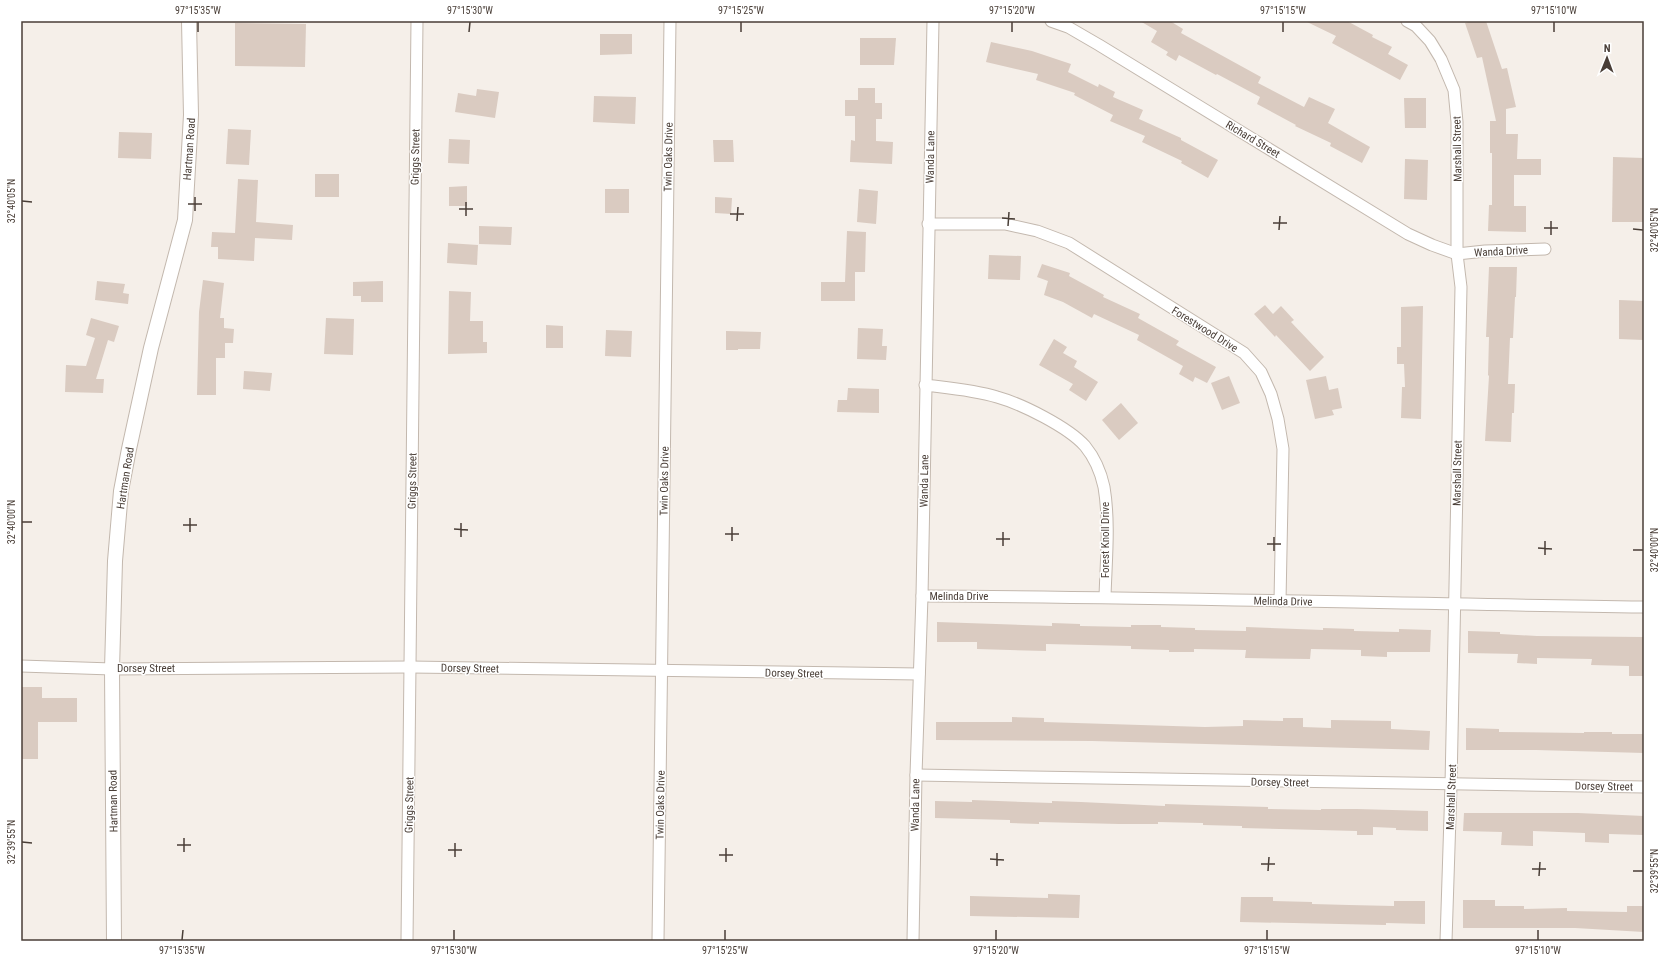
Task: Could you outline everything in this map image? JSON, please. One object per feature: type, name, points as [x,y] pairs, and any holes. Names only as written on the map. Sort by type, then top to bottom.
[{"type":"street","name":"Hartman Road","points":[[114,941],[112,669],[115,561],[121,491],[151,348],[184,220],[191,115],[189,21]]},
{"type":"street","name":"Griggs Street","points":[[407,941],[416,21]]},
{"type":"street","name":"Twin Oaks Drive","points":[[658,941],[670,21]]},
{"type":"street","name":"Wanda Lane","points":[[913,941],[916,775],[922,596],[928,224],[934,21]]},
{"type":"street","name":"Richard Street","points":[[1050,21],[1068,27],[1099,45],[1408,234],[1457,254]]},
{"type":"street","name":"Marshall Street","points":[[1407,21],[1416,26],[1430,41],[1441,59],[1454,90],[1457,142],[1457,254],[1461,287],[1452,785],[1446,941]]},
{"type":"street","name":"Forestwood Drive","points":[[928,224],[1005,224],[1037,231],[1068,243],[1244,353],[1249,358],[1262,372],[1271,394],[1278,419],[1283,449],[1280,601]]},
{"type":"street","name":"Wanda Drive","points":[[1457,254],[1485,251],[1545,249]]},
{"type":"street","name":"Forest Knoll Drive","points":[[925,385],[969,390],[998,397],[1028,409],[1067,431],[1084,446],[1097,466],[1104,486],[1106,515],[1105,597]]},
{"type":"street","name":"Melinda Drive","points":[[922,596],[1105,597],[1644,607]]},
{"type":"street","name":"Dorsey Street","points":[[21,666],[112,669],[410,667],[919,674]]},
{"type":"street","name":"Dorsey Street","points":[[916,775],[1644,787]]},
{"type":"building","points":[[1140,21],[1170,21],[1183,29],[1181,33],[1261,77],[1258,83],[1304,107],[1309,97],[1335,109],[1328,123],[1370,147],[1362,163],[1330,146],[1331,143],[1295,126],[1296,125],[1257,104],[1260,97],[1179,55],[1176,61],[1166,55],[1168,52],[1151,42],[1157,31]]},
{"type":"building","points":[[1305,21],[1347,21],[1373,35],[1372,37],[1392,47],[1388,54],[1408,65],[1400,80],[1332,43],[1336,36]]},
{"type":"building","points":[[1472,21],[1486,21],[1502,69],[1507,68],[1516,107],[1506,109],[1506,134],[1518,134],[1517,159],[1541,159],[1541,175],[1514,175],[1514,206],[1526,206],[1526,232],[1488,231],[1489,205],[1492,205],[1492,153],[1490,153],[1490,121],[1496,121],[1482,57],[1477,58],[1465,23]]},
{"type":"building","points":[[235,23],[306,24],[305,67],[235,66]]},
{"type":"building","points":[[600,34],[632,34],[632,54],[600,55]]},
{"type":"building","points":[[860,38],[896,38],[894,65],[860,65]]},
{"type":"building","points":[[991,42],[1032,51],[1071,64],[1068,72],[1098,87],[1099,84],[1115,92],[1113,97],[1143,110],[1139,119],[1181,138],[1181,140],[1218,160],[1208,178],[1181,163],[1182,161],[1142,142],[1145,136],[1110,121],[1113,115],[1074,95],[1075,93],[1036,80],[1038,74],[986,62]]},
{"type":"building","points":[[858,88],[875,88],[875,103],[882,103],[882,119],[876,119],[876,141],[893,142],[892,164],[850,162],[851,140],[855,141],[855,116],[845,116],[845,100],[858,100]]},
{"type":"building","points":[[477,89],[499,92],[495,118],[455,112],[458,93],[476,96]]},
{"type":"building","points":[[594,96],[636,97],[635,124],[593,122]]},
{"type":"building","points":[[1404,98],[1426,98],[1426,128],[1405,128]]},
{"type":"building","points":[[228,129],[251,130],[249,165],[226,164]]},
{"type":"building","points":[[119,132],[152,133],[151,159],[118,158]]},
{"type":"building","points":[[449,139],[470,140],[469,164],[448,163]]},
{"type":"building","points":[[713,140],[733,140],[734,162],[714,162]]},
{"type":"building","points":[[1613,157],[1644,158],[1644,222],[1612,222]]},
{"type":"building","points":[[1405,159],[1428,160],[1427,200],[1404,199]]},
{"type":"building","points":[[315,174],[339,174],[339,197],[315,197]]},
{"type":"building","points":[[238,179],[258,180],[256,222],[293,225],[292,240],[255,238],[254,261],[218,259],[218,247],[211,247],[212,232],[235,233]]},
{"type":"building","points":[[467,186],[467,206],[449,206],[449,187]]},
{"type":"building","points":[[605,189],[629,189],[629,213],[605,213]]},
{"type":"building","points":[[859,189],[878,191],[876,224],[857,222]]},
{"type":"building","points":[[715,197],[732,198],[731,214],[715,213]]},
{"type":"building","points":[[479,226],[512,227],[511,245],[479,244]]},
{"type":"building","points":[[847,231],[866,232],[865,272],[855,272],[855,301],[821,301],[821,282],[845,282]]},
{"type":"building","points":[[448,243],[478,245],[477,265],[447,263]]},
{"type":"building","points":[[989,255],[1021,256],[1020,280],[988,279]]},
{"type":"building","points":[[1042,264],[1070,273],[1069,276],[1104,295],[1103,297],[1140,314],[1138,318],[1179,341],[1176,345],[1216,367],[1207,383],[1195,377],[1193,382],[1179,374],[1183,366],[1137,340],[1139,335],[1094,314],[1092,318],[1063,302],[1044,295],[1048,281],[1037,277]]},
{"type":"building","points":[[1489,267],[1517,267],[1513,338],[1510,338],[1508,384],[1515,384],[1511,442],[1485,441],[1489,376],[1489,337],[1486,337]]},
{"type":"building","points":[[203,280],[224,283],[220,318],[224,318],[224,328],[234,329],[233,343],[225,343],[225,358],[216,358],[216,395],[197,395],[199,312]]},
{"type":"building","points":[[97,281],[125,284],[123,293],[129,294],[128,304],[95,300]]},
{"type":"building","points":[[383,281],[383,302],[361,302],[361,296],[353,296],[353,282]]},
{"type":"building","points":[[449,291],[471,292],[470,321],[483,321],[483,342],[487,342],[487,353],[448,354]]},
{"type":"building","points":[[1619,300],[1644,301],[1644,340],[1619,339]]},
{"type":"building","points":[[1265,305],[1273,314],[1281,306],[1294,320],[1291,322],[1324,357],[1310,371],[1254,314]]},
{"type":"building","points":[[1423,306],[1421,419],[1401,418],[1402,387],[1405,387],[1404,364],[1397,364],[1397,347],[1401,347],[1401,307]]},
{"type":"building","points":[[91,318],[119,326],[114,342],[108,340],[96,379],[104,379],[103,393],[65,392],[66,365],[86,366],[95,338],[86,335]]},
{"type":"building","points":[[326,318],[354,319],[353,355],[324,354]]},
{"type":"building","points":[[546,325],[563,326],[563,348],[546,348]]},
{"type":"building","points":[[858,328],[883,329],[882,346],[887,346],[886,360],[857,359]]},
{"type":"building","points":[[606,330],[632,331],[631,357],[605,356]]},
{"type":"building","points":[[726,331],[761,332],[760,349],[726,350]]},
{"type":"building","points":[[1054,339],[1067,347],[1063,353],[1077,361],[1074,367],[1098,382],[1086,401],[1069,390],[1073,384],[1039,365]]},
{"type":"building","points":[[244,371],[272,373],[270,391],[243,389]]},
{"type":"building","points":[[1229,376],[1240,403],[1222,410],[1211,383]]},
{"type":"building","points":[[1326,376],[1329,390],[1338,388],[1342,408],[1332,410],[1334,415],[1315,419],[1306,380]]},
{"type":"building","points":[[848,388],[879,389],[879,413],[837,412],[838,400],[847,400]]},
{"type":"building","points":[[1121,403],[1138,423],[1119,440],[1102,420]]},
{"type":"building","points":[[937,622],[1052,626],[1052,623],[1080,624],[1080,626],[1131,627],[1131,625],[1161,625],[1161,627],[1195,628],[1195,630],[1246,631],[1246,627],[1323,630],[1323,628],[1354,629],[1354,631],[1399,632],[1399,629],[1431,630],[1430,652],[1387,652],[1387,657],[1361,656],[1361,650],[1311,649],[1310,659],[1245,658],[1246,650],[1194,649],[1194,652],[1169,652],[1169,650],[1131,649],[1131,646],[1046,644],[1046,651],[977,649],[977,642],[937,642]]},
{"type":"building","points":[[1468,631],[1500,632],[1500,634],[1537,636],[1644,637],[1644,676],[1629,676],[1629,666],[1591,665],[1592,659],[1537,658],[1537,664],[1517,663],[1518,654],[1468,653]]},
{"type":"building","points":[[21,687],[42,687],[42,698],[77,698],[77,722],[38,722],[38,759],[21,759]]},
{"type":"building","points":[[1012,717],[1044,718],[1044,722],[1205,727],[1243,726],[1243,720],[1283,721],[1283,718],[1303,718],[1303,727],[1331,728],[1331,720],[1391,721],[1391,729],[1430,731],[1429,750],[1092,741],[936,740],[936,722],[1012,722]]},
{"type":"building","points":[[1466,728],[1499,729],[1499,732],[1612,732],[1612,734],[1644,734],[1644,753],[1466,750]]},
{"type":"building","points":[[972,800],[1052,803],[1052,801],[1165,806],[1165,804],[1268,807],[1268,809],[1428,811],[1428,831],[1396,830],[1396,828],[1373,827],[1373,835],[1357,835],[1357,831],[1242,828],[1242,826],[1203,825],[1203,823],[1158,822],[1158,824],[1119,824],[1039,822],[1039,824],[1010,823],[1010,820],[935,818],[935,801],[972,802]]},
{"type":"building","points":[[1464,813],[1578,813],[1644,816],[1644,835],[1609,834],[1609,843],[1585,842],[1585,833],[1533,831],[1533,846],[1501,845],[1502,832],[1463,831]]},
{"type":"building","points":[[1048,894],[1080,895],[1079,918],[970,916],[970,896],[1048,898]]},
{"type":"building","points":[[1241,897],[1273,897],[1273,901],[1312,902],[1312,904],[1394,906],[1394,901],[1425,901],[1425,924],[1386,923],[1386,925],[1240,922]]},
{"type":"building","points":[[1463,900],[1495,900],[1495,906],[1524,906],[1524,909],[1567,908],[1567,911],[1627,912],[1627,906],[1644,906],[1644,932],[1575,928],[1463,928]]}]
